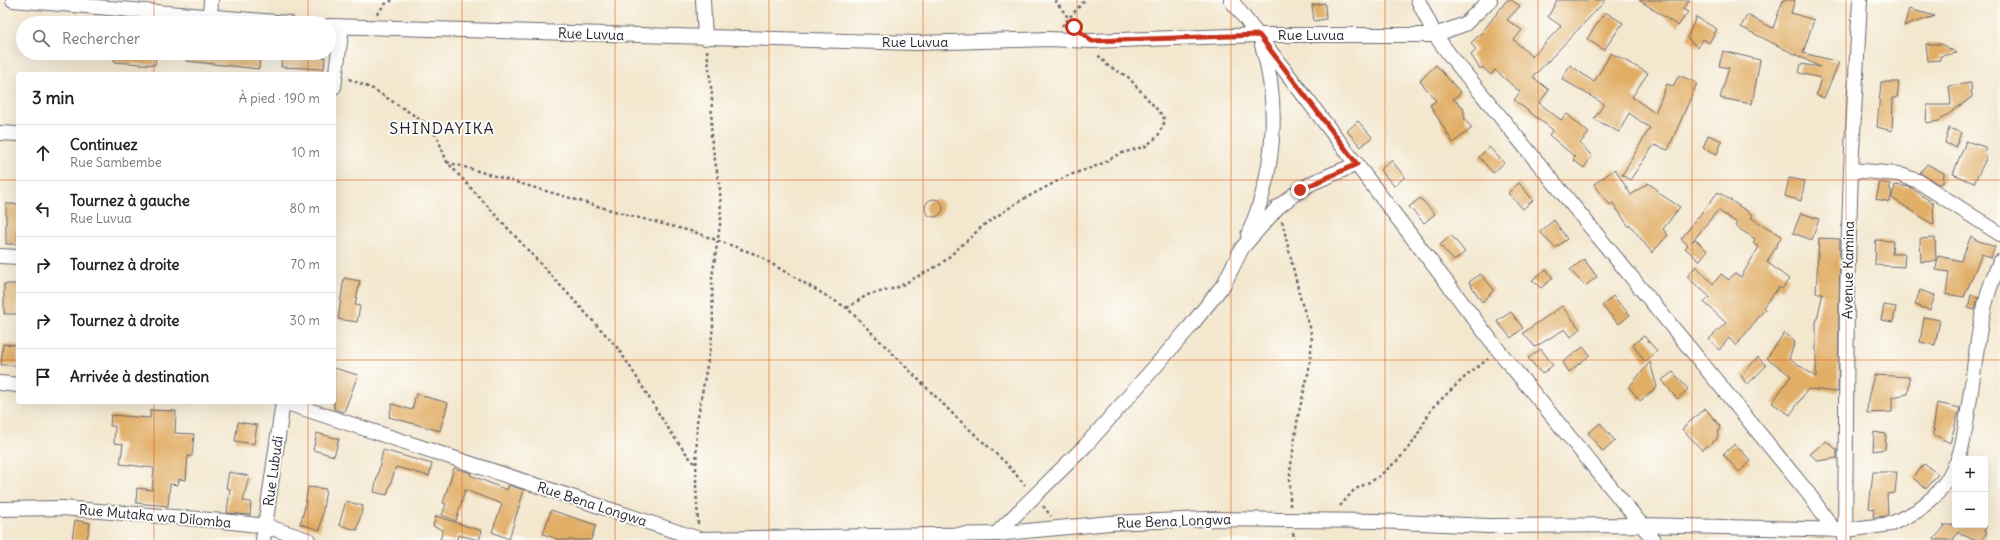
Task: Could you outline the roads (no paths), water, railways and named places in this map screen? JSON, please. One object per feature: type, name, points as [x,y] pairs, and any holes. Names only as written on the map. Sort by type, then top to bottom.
[{"type":"street","points":[[13,0],[210,16],[211,0]]},
{"type":"street","points":[[703,0],[705,38]]},
{"type":"street","points":[[1231,0],[1499,351],[1654,540]]},
{"type":"street","name":"Rue Luvua","points":[[336,27],[916,43],[1049,39],[1092,41],[1259,35],[1435,34],[1465,24],[1490,0]]},
{"type":"street","name":"Avenue Kamina","points":[[1841,533],[1851,170],[1860,0]]},
{"type":"street","points":[[1423,2],[1435,34],[1592,231],[1841,533]]},
{"type":"street","points":[[996,534],[1086,445],[1189,328],[1224,284],[1258,212],[1267,185],[1271,150],[1272,87],[1269,67],[1259,35]]},
{"type":"street","points":[[335,60],[335,72]]},
{"type":"street","points":[[0,134],[16,134]]},
{"type":"street","points":[[1242,248],[1278,208],[1300,190],[1314,182],[1357,164]]},
{"type":"street","points":[[1851,170],[1898,174],[1918,181],[2000,234]]},
{"type":"street","points":[[0,256],[16,257]]},
{"type":"street","points":[[1959,456],[1965,437],[1979,330],[1991,282],[2000,262]]},
{"type":"street","points":[[0,383],[16,384]]},
{"type":"street","name":"Rue Lubudi","points":[[263,540],[284,404]]},
{"type":"street","name":"Rue Bena Longwa","points":[[290,404],[699,539],[898,538],[996,534],[1061,527],[1206,519],[1290,521],[1330,519],[1488,526],[1641,525],[1841,533],[1891,524],[1917,511],[1935,496],[1952,471]]},
{"type":"street","name":"Rue Mutaka wa Dilomba","points":[[0,509],[62,508],[266,526],[308,540]]},
{"type":"district","name":"SHINDAYIKA","points":[[442,128]]}]
